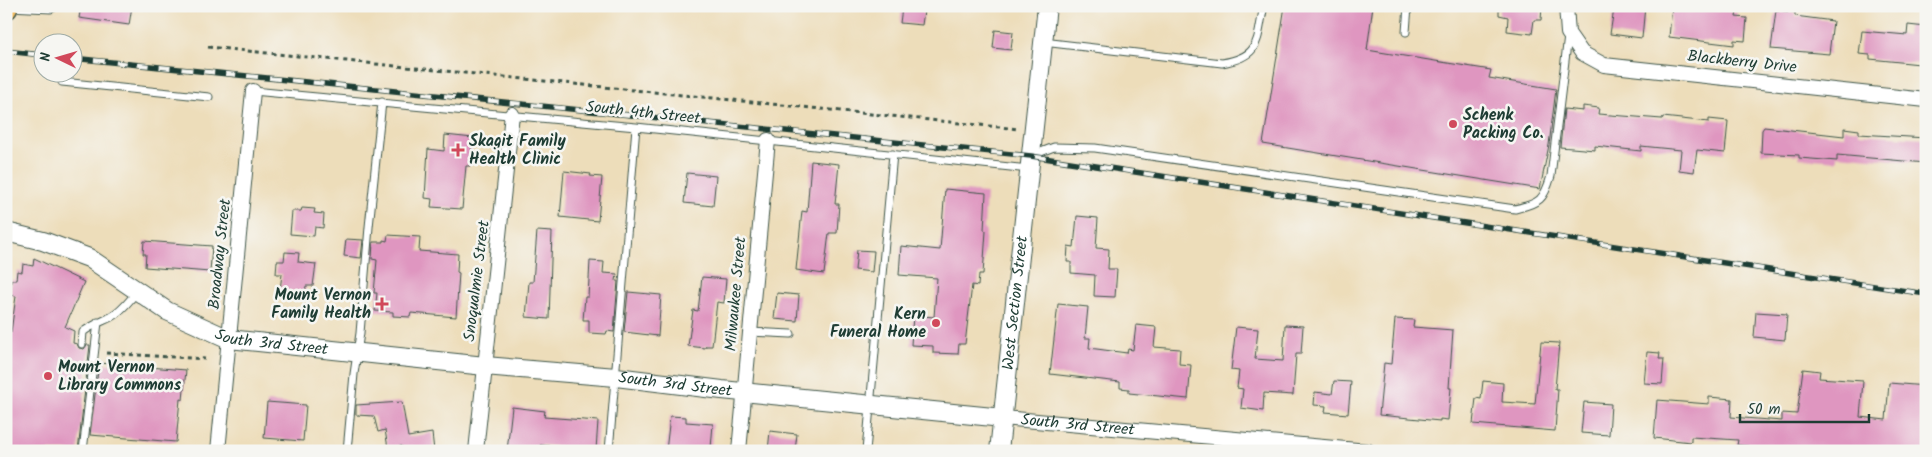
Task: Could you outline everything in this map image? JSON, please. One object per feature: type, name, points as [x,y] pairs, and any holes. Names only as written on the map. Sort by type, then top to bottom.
[{"type":"street","name":"West Section Street","points":[[999,451],[1047,6]]},
{"type":"street","points":[[1566,6],[1568,33]]},
{"type":"street","name":"Blackberry Drive","points":[[1568,33],[1582,53],[1604,65],[1926,100]]},
{"type":"street","name":"Broadway Street","points":[[218,451],[253,91]]},
{"type":"street","name":"Snoqualmie Street","points":[[476,451],[512,114]]},
{"type":"street","name":"Milwaukee Street","points":[[739,451],[768,140]]},
{"type":"street","name":"South 3rd Street","points":[[6,232],[43,241],[88,258],[167,311],[229,339],[1003,418],[1368,451]]},
{"type":"lane","points":[[6,7],[50,9],[56,6]]},
{"type":"lane","points":[[1043,42],[1222,62],[1230,61],[1247,55],[1254,48],[1264,6]]},
{"type":"lane","points":[[1406,32],[1408,6]]},
{"type":"lane","points":[[1030,162],[1054,147],[1095,148],[1515,209],[1530,205],[1545,195],[1551,176],[1568,33]]},
{"type":"lane","points":[[62,82],[209,96]]},
{"type":"lane","name":"South 4th Street","points":[[253,91],[512,114],[893,154],[1030,162]]},
{"type":"lane","points":[[347,451],[382,102]]},
{"type":"lane","points":[[609,451],[636,127]]},
{"type":"lane","points":[[866,451],[893,154]]},
{"type":"lane","points":[[82,344],[83,332],[98,322],[112,316],[125,306],[136,292]]},
{"type":"lane","points":[[83,451],[98,322]]},
{"type":"lane","points":[[750,332],[791,334]]},
{"type":"path","points":[[208,47],[1034,130]]},
{"type":"path","points":[[106,353],[205,359]]},
{"type":"building","points":[[81,6],[132,6],[129,25],[79,18]]},
{"type":"building","name":"Schenk Packing Co.","points":[[1285,6],[1373,6],[1367,50],[1491,70],[1489,78],[1556,89],[1549,145],[1540,189],[1263,144]]},
{"type":"building","points":[[1499,6],[1542,6],[1541,20],[1534,20],[1532,34],[1507,31],[1508,17],[1499,15]]},
{"type":"building","points":[[1628,6],[1645,6],[1642,38],[1610,34],[1614,9],[1628,11]]},
{"type":"building","points":[[1672,6],[1696,6],[1696,8],[1737,12],[1736,17],[1747,18],[1745,41],[1734,40],[1734,45],[1669,37]]},
{"type":"building","points":[[902,8],[924,11],[922,25],[900,23]]},
{"type":"building","points":[[1776,10],[1795,12],[1795,16],[1833,21],[1829,54],[1771,49]]},
{"type":"building","points":[[1908,25],[1926,27],[1926,60],[1921,59],[1920,64],[1870,59],[1870,55],[1859,54],[1862,31],[1907,35]]},
{"type":"building","points":[[995,30],[1013,32],[1011,50],[993,48]]},
{"type":"building","points":[[1583,106],[1599,108],[1598,114],[1662,119],[1663,117],[1709,122],[1709,119],[1728,121],[1725,153],[1697,150],[1694,172],[1679,170],[1681,150],[1641,146],[1641,151],[1595,146],[1595,150],[1560,147],[1564,109],[1583,111]]},
{"type":"building","points":[[1764,127],[1844,136],[1844,128],[1859,130],[1859,134],[1926,138],[1926,163],[1837,155],[1837,161],[1799,158],[1799,155],[1761,153],[1762,130]]},
{"type":"building","points":[[445,135],[473,138],[470,166],[466,166],[462,209],[431,207],[432,199],[425,198],[428,149],[444,151]]},
{"type":"building","points":[[811,161],[839,164],[835,204],[839,204],[837,233],[829,233],[824,274],[796,270],[802,211],[807,212]]},
{"type":"building","points":[[564,171],[602,177],[598,221],[560,217]]},
{"type":"building","points":[[687,173],[716,176],[713,206],[684,203]]},
{"type":"building","points":[[945,189],[986,193],[983,274],[979,274],[978,286],[972,285],[965,344],[959,344],[958,354],[933,353],[933,346],[911,345],[913,315],[934,317],[937,278],[899,275],[901,246],[940,250]]},
{"type":"building","points":[[302,208],[315,209],[314,213],[324,214],[323,228],[315,227],[314,236],[290,234],[292,211],[301,211]]},
{"type":"building","points":[[1077,216],[1098,218],[1096,248],[1109,249],[1108,269],[1117,269],[1115,297],[1094,296],[1095,275],[1071,273],[1071,262],[1067,262],[1068,246],[1074,247]]},
{"type":"building","points":[[537,231],[552,232],[549,319],[526,317],[529,282],[533,282]]},
{"type":"building","points":[[388,235],[420,237],[419,251],[458,254],[457,272],[459,273],[456,317],[411,313],[410,317],[393,316],[393,312],[375,311],[377,293],[374,293],[377,260],[372,259],[373,242],[387,241]]},
{"type":"building","points":[[346,239],[363,240],[361,258],[344,256]]},
{"type":"building","points":[[144,241],[212,246],[210,272],[145,267]]},
{"type":"building","points":[[857,250],[874,251],[872,272],[855,270]]},
{"type":"building","points":[[285,252],[299,253],[298,262],[316,264],[313,286],[306,286],[305,292],[280,290],[282,274],[276,274],[277,261],[284,261]]},
{"type":"building","name":"Mount Vernon Library Commons","points":[[34,258],[84,282],[65,327],[74,331],[73,343],[77,344],[79,348],[84,349],[87,345],[90,345],[78,451],[6,451],[6,336],[9,336],[11,332],[16,296],[10,295],[11,280],[16,280],[17,271],[22,272],[23,264],[33,266]]},
{"type":"building","points":[[590,261],[604,262],[603,273],[617,274],[614,332],[607,331],[606,334],[589,333],[589,320],[583,320],[585,297],[588,297]]},
{"type":"building","points":[[702,277],[726,279],[724,303],[717,302],[712,346],[706,346],[705,348],[688,346],[693,310],[698,311]]},
{"type":"building","points":[[628,292],[661,295],[658,336],[624,332]]},
{"type":"building","points":[[777,293],[799,295],[797,321],[774,319]]},
{"type":"building","points":[[1058,304],[1088,307],[1085,338],[1090,338],[1089,348],[1127,353],[1128,349],[1133,350],[1136,325],[1156,327],[1154,347],[1180,349],[1179,364],[1191,365],[1188,399],[1129,393],[1129,389],[1120,388],[1120,382],[1050,374]]},
{"type":"building","points":[[1756,312],[1787,314],[1785,340],[1754,337]]},
{"type":"building","points":[[1395,319],[1414,320],[1413,327],[1453,330],[1448,420],[1440,419],[1440,421],[1379,415],[1384,363],[1391,364]]},
{"type":"building","points":[[1285,325],[1303,326],[1301,354],[1296,354],[1293,395],[1264,393],[1263,411],[1241,408],[1243,389],[1237,388],[1239,371],[1231,370],[1236,327],[1258,329],[1255,359],[1283,361]]},
{"type":"building","points":[[1541,342],[1559,343],[1555,389],[1558,389],[1555,431],[1473,424],[1476,398],[1481,399],[1483,381],[1503,383],[1502,402],[1535,404]]},
{"type":"building","points":[[1647,352],[1660,353],[1659,359],[1664,359],[1662,384],[1644,383]]},
{"type":"building","points":[[99,363],[186,370],[183,400],[180,399],[176,442],[90,435]]},
{"type":"building","points":[[1803,369],[1820,371],[1819,378],[1863,381],[1860,417],[1886,420],[1889,383],[1926,386],[1926,451],[1758,451],[1748,450],[1748,446],[1737,445],[1738,440],[1691,437],[1691,442],[1654,438],[1657,400],[1709,404],[1709,397],[1732,399],[1731,417],[1782,421],[1782,413],[1797,414]]},
{"type":"building","points":[[1334,381],[1351,382],[1348,414],[1325,412],[1326,406],[1314,405],[1315,392],[1332,394]]},
{"type":"building","points":[[267,402],[306,405],[303,441],[264,438]]},
{"type":"building","points":[[402,402],[408,437],[432,433],[434,451],[402,451],[402,446],[388,448],[385,430],[378,432],[374,416],[356,415],[356,405]]},
{"type":"building","points":[[1584,402],[1611,404],[1609,435],[1581,433]]},
{"type":"building","points":[[512,407],[545,411],[544,417],[598,421],[596,450],[540,445],[540,451],[507,451]]},
{"type":"building","points":[[670,416],[686,417],[686,422],[713,424],[711,448],[700,447],[700,451],[666,451]]},
{"type":"building","points":[[770,431],[797,434],[795,451],[768,451]]},
{"type":"railway","points":[[6,51],[32,54]]},
{"type":"railway","points":[[82,59],[1031,156],[1926,294]]},
{"type":"place","name":"Schenk Packing Co.","points":[[1453,124]]},
{"type":"place","name":"Skagit Family Health Clinic","points":[[458,150]]},
{"type":"place","name":"Mount Vernon Family Health","points":[[382,304]]},
{"type":"place","name":"Kern Funeral Home","points":[[936,323]]},
{"type":"place","name":"Mount Vernon Library Commons","points":[[48,376]]}]
